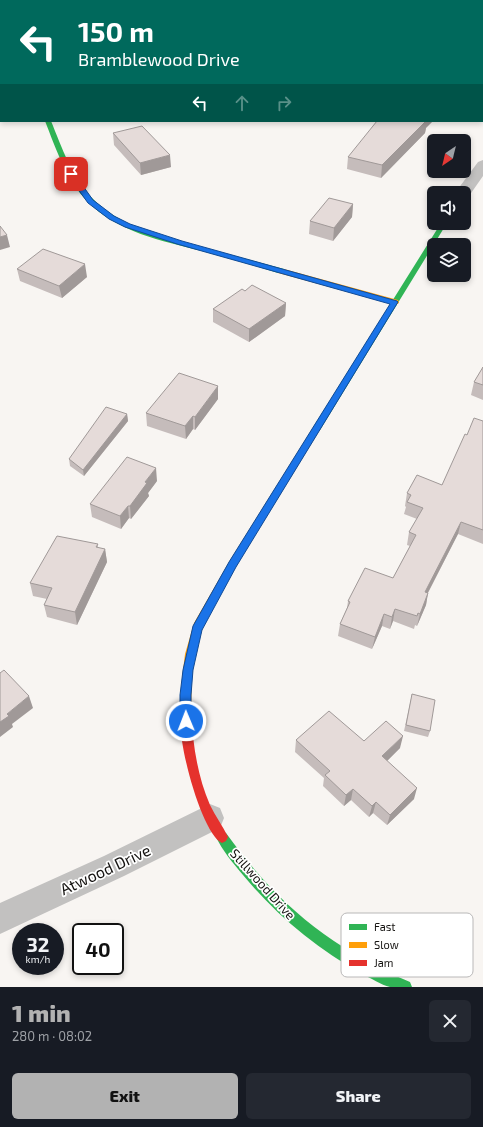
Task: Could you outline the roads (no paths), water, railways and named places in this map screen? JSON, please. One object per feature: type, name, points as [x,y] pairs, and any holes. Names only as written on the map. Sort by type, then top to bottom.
[{"type":"street","points":[[48,122],[65,164],[78,185],[91,202],[112,218],[147,233],[179,243],[395,302]]},
{"type":"street","points":[[468,186],[483,165]]},
{"type":"street","name":"Stillwood Drive","points":[[341,956],[307,932],[237,861],[210,818],[196,781],[189,753],[185,695],[188,670],[197,630],[236,558],[440,230]]},
{"type":"street","name":"Atwood Drive","points":[[0,919],[114,866],[210,818]]},
{"type":"street","name":"Stillwood Drive","points":[[381,977],[405,987]]}]
